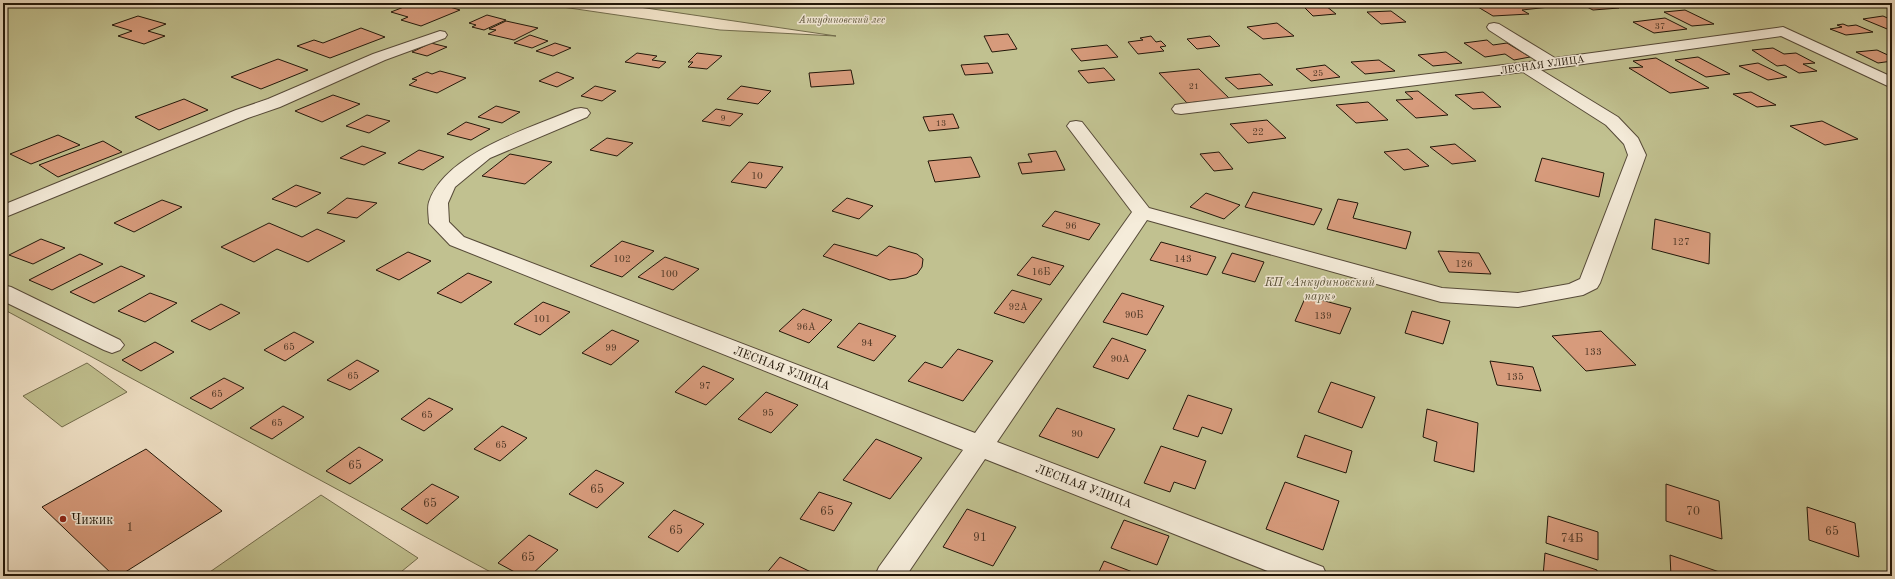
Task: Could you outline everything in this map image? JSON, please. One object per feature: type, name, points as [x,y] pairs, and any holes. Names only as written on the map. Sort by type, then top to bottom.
[{"type":"street","points":[[1494,27],[1552,63]]},
{"type":"street","name":"ЛЕСНАЯ УЛИЦА","points":[[1182,109],[1526,67],[1782,31],[1892,83]]},
{"type":"street","points":[[3,212],[242,114],[274,103],[379,57],[440,35]]},
{"type":"street","points":[[1076,126],[1142,212],[1441,295],[1518,300],[1575,290],[1589,283],[1637,155],[1632,142],[1612,121],[1526,67]]},
{"type":"street","name":"ЛЕСНАЯ УЛИЦА","points":[[581,113],[484,154],[447,184],[438,203],[439,223],[457,241],[1312,576]]},
{"type":"street","points":[[890,576],[979,445],[1142,212]]},
{"type":"street","points":[[3,292],[112,345]]},
{"type":"green space","name":"КП «Анкудиновский парк»","points":[[3,3],[535,3],[720,30],[836,36],[612,3],[1892,3],[1892,576],[498,576],[3,309]]},
{"type":"green space","points":[[87,363],[127,392],[62,427],[23,396]]},
{"type":"green space","points":[[321,495],[418,558],[396,576],[204,576]]},
{"type":"building","points":[[414,3],[436,3],[460,10],[421,26],[401,20],[408,17],[391,12]]},
{"type":"building","points":[[1484,3],[1565,3],[1568,5],[1522,10],[1529,14],[1493,16],[1478,7],[1488,6]]},
{"type":"building","points":[[1579,3],[1610,3],[1619,8],[1593,10]]},
{"type":"building","points":[[1326,6],[1336,14],[1313,16],[1304,7]]},
{"type":"building","points":[[1685,10],[1714,24],[1692,26],[1664,12]]},
{"type":"building","points":[[1391,11],[1406,22],[1381,24],[1367,12]]},
{"type":"building","points":[[487,15],[506,20],[484,30],[472,27],[476,25],[469,23]]},
{"type":"building","points":[[138,16],[166,24],[148,31],[165,36],[144,44],[118,36],[132,31],[112,25]]},
{"type":"building","points":[[1883,16],[1892,20],[1892,31],[1863,19]]},
{"type":"building","points":[[1665,18],[1687,29],[1654,33],[1633,22]]},
{"type":"building","points":[[506,21],[538,28],[514,40],[488,34],[496,30],[489,29]]},
{"type":"building","points":[[1277,23],[1294,36],[1263,39],[1247,27]]},
{"type":"building","points":[[1843,24],[1848,26],[1856,25],[1873,32],[1846,35],[1830,29],[1842,27],[1837,25]]},
{"type":"building","points":[[361,28],[385,37],[330,58],[297,46],[314,40],[323,43]]},
{"type":"building","points":[[1008,34],[1017,49],[992,52],[984,36]]},
{"type":"building","points":[[530,35],[548,41],[532,48],[514,43]]},
{"type":"building","points":[[1151,36],[1156,42],[1161,41],[1166,46],[1160,47],[1164,51],[1138,54],[1128,42],[1143,40],[1140,38]]},
{"type":"building","points":[[1210,36],[1220,46],[1197,49],[1187,39]]},
{"type":"building","points":[[1487,40],[1493,45],[1507,43],[1530,57],[1514,60],[1505,54],[1485,57],[1464,43]]},
{"type":"building","points":[[431,43],[447,47],[427,56],[412,52]]},
{"type":"building","points":[[555,43],[571,48],[553,56],[536,51]]},
{"type":"building","points":[[1107,45],[1118,57],[1081,61],[1071,49]]},
{"type":"building","points":[[1773,48],[1784,54],[1796,53],[1815,63],[1803,64],[1817,71],[1799,73],[1785,65],[1777,66],[1752,50]]},
{"type":"building","points":[[1877,50],[1892,57],[1892,61],[1878,63],[1856,52]]},
{"type":"building","points":[[1446,52],[1462,63],[1433,66],[1418,55]]},
{"type":"building","points":[[637,53],[657,56],[652,60],[666,62],[659,68],[625,62]]},
{"type":"building","points":[[697,53],[722,56],[707,69],[688,67],[693,62],[688,62]]},
{"type":"building","points":[[1698,57],[1730,74],[1706,77],[1675,60]]},
{"type":"building","points":[[1656,58],[1709,88],[1670,93],[1629,68],[1643,67],[1633,61]]},
{"type":"building","points":[[278,59],[308,70],[261,89],[231,77]]},
{"type":"building","points":[[1379,60],[1395,71],[1365,74],[1351,62]]},
{"type":"building","points":[[988,63],[993,73],[965,75],[961,65]]},
{"type":"building","points":[[1758,63],[1787,77],[1768,80],[1739,66]]},
{"type":"building","points":[[1325,65],[1340,77],[1311,81],[1296,69]]},
{"type":"building","points":[[1104,68],[1115,80],[1088,83],[1078,71]]},
{"type":"building","points":[[1199,69],[1230,99],[1187,103],[1159,73]]},
{"type":"building","points":[[851,70],[854,84],[811,87],[809,73]]},
{"type":"building","points":[[440,71],[466,78],[437,93],[409,85],[417,80],[412,79],[427,72],[432,74]]},
{"type":"building","points":[[557,72],[574,78],[557,87],[539,81]]},
{"type":"building","points":[[1260,74],[1273,85],[1238,89],[1225,78]]},
{"type":"building","points":[[595,86],[616,91],[602,101],[581,96]]},
{"type":"building","points":[[741,86],[771,91],[758,104],[727,99]]},
{"type":"building","points":[[1418,91],[1448,115],[1416,118],[1396,100],[1413,99],[1405,92]]},
{"type":"building","points":[[1483,92],[1501,107],[1473,109],[1455,95]]},
{"type":"building","points":[[1751,92],[1776,105],[1757,107],[1733,94]]},
{"type":"building","points":[[333,95],[360,104],[322,122],[295,111]]},
{"type":"building","points":[[184,99],[208,110],[159,130],[135,117]]},
{"type":"building","points":[[1368,102],[1388,120],[1356,123],[1336,105]]},
{"type":"building","points":[[496,106],[520,112],[502,123],[478,117]]},
{"type":"building","points":[[716,109],[743,114],[730,126],[702,121]]},
{"type":"building","points":[[953,114],[959,128],[929,131],[923,117]]},
{"type":"building","points":[[367,115],[390,121],[369,133],[346,126]]},
{"type":"building","points":[[1267,120],[1286,138],[1248,143],[1230,124]]},
{"type":"building","points":[[1822,121],[1858,139],[1825,145],[1790,126]]},
{"type":"building","points":[[466,122],[490,129],[471,140],[447,134]]},
{"type":"building","points":[[58,135],[80,145],[31,164],[10,154]]},
{"type":"building","points":[[607,138],[633,143],[617,156],[590,150]]},
{"type":"building","points":[[103,141],[122,152],[58,177],[39,165]]},
{"type":"building","points":[[1455,144],[1476,161],[1452,164],[1430,147]]},
{"type":"building","points":[[362,146],[386,153],[364,165],[340,158]]},
{"type":"building","points":[[1408,149],[1429,166],[1404,170],[1384,152]]},
{"type":"building","points":[[419,150],[444,157],[423,170],[398,163]]},
{"type":"building","points":[[1056,151],[1065,170],[1022,174],[1018,163],[1032,162],[1028,154]]},
{"type":"building","points":[[1219,152],[1233,169],[1214,171],[1200,154]]},
{"type":"building","points":[[510,154],[552,162],[525,184],[482,176]]},
{"type":"building","points":[[971,157],[980,177],[935,182],[928,161]]},
{"type":"building","points":[[1542,158],[1604,173],[1599,197],[1535,181]]},
{"type":"building","points":[[749,162],[783,167],[766,188],[731,182]]},
{"type":"building","points":[[296,185],[321,193],[296,207],[272,199]]},
{"type":"building","points":[[1253,192],[1322,209],[1314,225],[1245,207]]},
{"type":"building","points":[[1206,193],[1240,205],[1224,219],[1190,207]]},
{"type":"building","points":[[347,198],[377,203],[357,218],[327,213]]},
{"type":"building","points":[[847,198],[873,206],[859,219],[832,211]]},
{"type":"building","points":[[1338,199],[1358,203],[1353,218],[1411,232],[1406,249],[1327,229]]},
{"type":"building","points":[[162,200],[182,207],[134,232],[114,223]]},
{"type":"building","points":[[1055,211],[1100,224],[1089,240],[1042,226]]},
{"type":"building","points":[[1655,219],[1710,233],[1709,264],[1652,249]]},
{"type":"building","points":[[269,223],[302,237],[317,229],[345,241],[308,262],[277,249],[254,262],[221,247]]},
{"type":"building","points":[[41,239],[65,248],[33,264],[9,255]]},
{"type":"building","points":[[622,241],[654,251],[622,277],[590,266]]},
{"type":"building","points":[[1161,242],[1216,257],[1207,275],[1150,260]]},
{"type":"building","points":[[834,244],[877,256],[889,246],[917,254],[923,259],[922,267],[917,274],[906,278],[890,280],[823,256]]},
{"type":"building","points":[[1438,251],[1479,253],[1491,274],[1449,272]]},
{"type":"building","points":[[408,252],[431,261],[399,280],[376,270]]},
{"type":"building","points":[[1232,253],[1264,262],[1255,282],[1222,273]]},
{"type":"building","points":[[80,254],[103,264],[52,290],[29,280]]},
{"type":"building","points":[[665,257],[699,269],[673,290],[638,277]]},
{"type":"building","points":[[1032,257],[1064,266],[1050,285],[1017,275]]},
{"type":"building","points":[[121,266],[145,276],[94,303],[70,292]]},
{"type":"building","points":[[468,273],[492,282],[461,303],[437,293]]},
{"type":"building","points":[[1012,290],[1042,299],[1024,323],[994,313]]},
{"type":"building","points":[[150,293],[177,303],[145,322],[118,311]]},
{"type":"building","points":[[1122,293],[1164,306],[1147,335],[1103,322]]},
{"type":"building","points":[[1306,296],[1351,308],[1340,334],[1295,321]]},
{"type":"building","points":[[543,302],[570,312],[540,335],[514,324]]},
{"type":"building","points":[[221,304],[240,313],[210,330],[191,321]]},
{"type":"building","points":[[803,309],[832,320],[809,343],[779,331]]},
{"type":"building","points":[[1412,311],[1450,321],[1443,344],[1405,333]]},
{"type":"building","points":[[859,323],[896,336],[874,361],[837,347]]},
{"type":"building","points":[[612,330],[639,341],[611,365],[582,353]]},
{"type":"building","points":[[1601,331],[1636,365],[1586,371],[1552,336]]},
{"type":"building","points":[[294,332],[314,342],[285,361],[264,350]]},
{"type":"building","points":[[1112,338],[1146,350],[1128,379],[1093,367]]},
{"type":"building","points":[[155,342],[174,352],[141,371],[122,360]]},
{"type":"building","points":[[958,349],[993,361],[963,401],[908,381],[925,362],[942,368]]},
{"type":"building","points":[[357,360],[379,371],[350,390],[327,380]]},
{"type":"building","points":[[1490,361],[1533,367],[1541,391],[1497,385]]},
{"type":"building","points":[[703,366],[734,379],[706,405],[675,392]]},
{"type":"building","points":[[224,378],[244,388],[211,409],[190,398]]},
{"type":"building","points":[[1331,382],[1375,397],[1362,428],[1318,412]]},
{"type":"building","points":[[766,392],[798,405],[771,433],[738,419]]},
{"type":"building","points":[[1188,395],[1232,409],[1222,434],[1202,427],[1198,437],[1173,429]]},
{"type":"building","points":[[429,398],[453,409],[424,431],[401,419]]},
{"type":"building","points":[[283,406],[304,417],[272,439],[250,428]]},
{"type":"building","points":[[1057,408],[1115,429],[1098,458],[1039,436]]},
{"type":"building","points":[[1427,409],[1478,423],[1474,472],[1434,461],[1437,442],[1423,437]]},
{"type":"building","points":[[502,426],[527,438],[500,461],[474,449]]},
{"type":"building","points":[[1305,435],[1352,451],[1346,473],[1297,457]]},
{"type":"building","points":[[876,439],[922,458],[890,499],[843,480]]},
{"type":"building","points":[[1161,446],[1206,461],[1195,489],[1174,482],[1170,492],[1144,483]]},
{"type":"building","points":[[359,447],[383,460],[350,484],[326,471]]},
{"type":"building","points":[[146,449],[222,511],[119,576],[114,576],[42,507]]},
{"type":"building","points":[[596,470],[624,483],[597,508],[569,494]]},
{"type":"building","points":[[1285,482],[1339,501],[1323,550],[1266,529]]},
{"type":"building","points":[[432,484],[459,497],[427,524],[401,509]]},
{"type":"building","points":[[1666,484],[1719,501],[1722,539],[1666,521]]},
{"type":"building","points":[[819,492],[852,503],[834,531],[800,519]]},
{"type":"building","points":[[1807,507],[1855,523],[1859,557],[1809,540]]},
{"type":"building","points":[[967,509],[1016,527],[993,566],[943,547]]},
{"type":"building","points":[[674,510],[704,524],[678,552],[648,537]]},
{"type":"building","points":[[1548,516],[1598,532],[1598,560],[1546,543]]},
{"type":"building","points":[[1124,520],[1169,536],[1157,565],[1111,548]]},
{"type":"building","points":[[529,535],[558,550],[530,576],[522,576],[498,563]]},
{"type":"building","points":[[1545,553],[1597,570],[1597,576],[1543,576]]},
{"type":"building","points":[[1670,555],[1731,576],[1671,576]]},
{"type":"building","points":[[780,557],[813,573],[811,576],[764,576]]},
{"type":"building","points":[[1104,561],[1143,576],[1097,576]]},
{"type":"place","name":"Чижик","points":[[63,519]]},
{"type":"park label","name":"Анкудиновский лес","points":[[842,19]]}]
